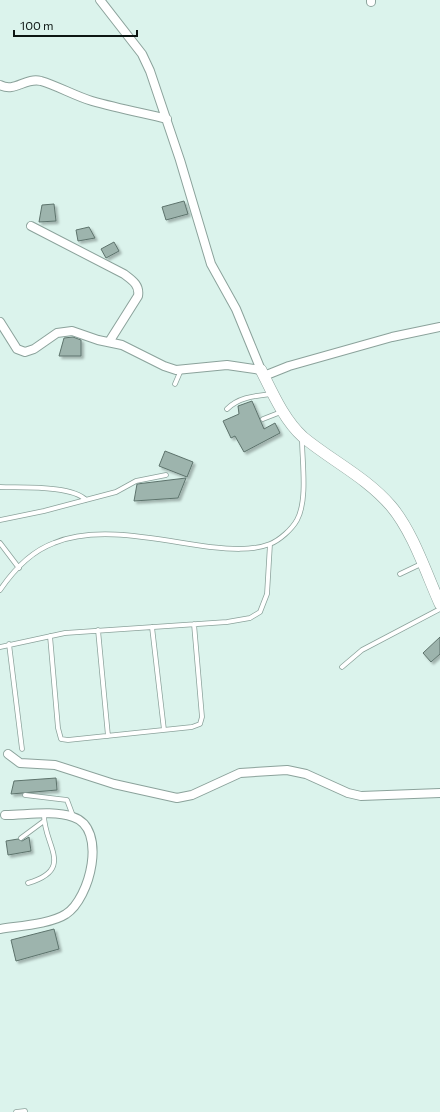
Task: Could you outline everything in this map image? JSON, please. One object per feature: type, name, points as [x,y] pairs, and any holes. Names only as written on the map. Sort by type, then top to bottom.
[{"type":"street","points":[[100,0],[142,54],[150,71],[211,264],[236,309],[262,373],[273,393],[302,436],[360,476],[391,505],[398,515],[422,563],[440,604]]},
{"type":"street","points":[[0,85],[10,88],[16,87],[28,81],[40,81],[91,101],[166,119]]},
{"type":"street","points":[[31,226],[124,274],[135,283],[139,291],[138,296],[109,342]]},
{"type":"street","points":[[0,322],[17,349],[25,352],[34,349],[53,335],[68,331],[79,332],[122,345],[164,366],[181,370],[227,364],[262,373],[410,332],[440,327]]},
{"type":"street","points":[[8,754],[20,763],[55,765],[108,782],[177,798],[192,795],[244,772],[287,770],[306,774],[348,793],[361,796],[440,793]]},
{"type":"street","points":[[0,929],[57,918],[71,910],[78,902],[90,874],[93,854],[92,843],[86,827],[82,822],[73,817],[44,818],[5,815]]},
{"type":"lane","points":[[175,384],[181,370]]},
{"type":"lane","points":[[227,409],[245,398],[273,393]]},
{"type":"lane","points":[[263,419],[284,411]]},
{"type":"lane","points":[[0,590],[19,568],[36,553],[49,545],[62,540],[87,535],[139,538],[234,548],[270,544],[293,526],[300,513],[303,492],[302,436]]},
{"type":"lane","points":[[0,520],[44,511],[116,492],[136,481],[166,475]]},
{"type":"lane","points":[[0,487],[62,490],[81,494],[86,500]]},
{"type":"lane","points":[[0,543],[19,568]]},
{"type":"lane","points":[[0,647],[50,636],[98,630],[194,624],[250,618],[260,612],[267,594],[270,544]]},
{"type":"lane","points":[[400,574],[422,563]]},
{"type":"lane","points":[[342,667],[362,650],[440,609]]},
{"type":"lane","points":[[50,636],[58,728],[61,739],[68,740],[192,727],[200,724],[202,717],[194,624]]},
{"type":"lane","points":[[152,627],[164,730]]},
{"type":"lane","points":[[98,630],[108,736]]},
{"type":"lane","points":[[9,644],[22,749]]},
{"type":"lane","points":[[25,795],[67,800],[73,817]]},
{"type":"lane","points":[[21,838],[44,818],[53,847],[53,866],[49,874],[43,878],[28,883]]},
{"type":"lane","points":[[16,1112],[25,1110]]},
{"type":"building","points":[[184,201],[188,214],[166,220],[162,207]]},
{"type":"building","points":[[54,204],[56,221],[39,222],[42,205]]},
{"type":"building","points":[[89,227],[95,238],[78,241],[76,230]]},
{"type":"building","points":[[114,242],[119,251],[106,258],[101,249]]},
{"type":"building","points":[[73,337],[81,340],[81,356],[59,356],[64,338]]},
{"type":"building","points":[[252,401],[264,429],[275,423],[280,433],[244,452],[235,436],[231,438],[223,421],[239,414],[238,406]]},
{"type":"building","points":[[165,451],[193,462],[187,477],[159,466]]},
{"type":"building","points":[[186,478],[178,498],[134,501],[137,484]]},
{"type":"building","points":[[440,637],[440,654],[431,662],[423,653]]},
{"type":"building","points":[[56,778],[57,790],[11,794],[14,781]]},
{"type":"building","points":[[29,837],[31,851],[8,855],[6,841],[18,839],[22,841]]},
{"type":"building","points":[[54,929],[59,949],[16,961],[11,940]]}]
